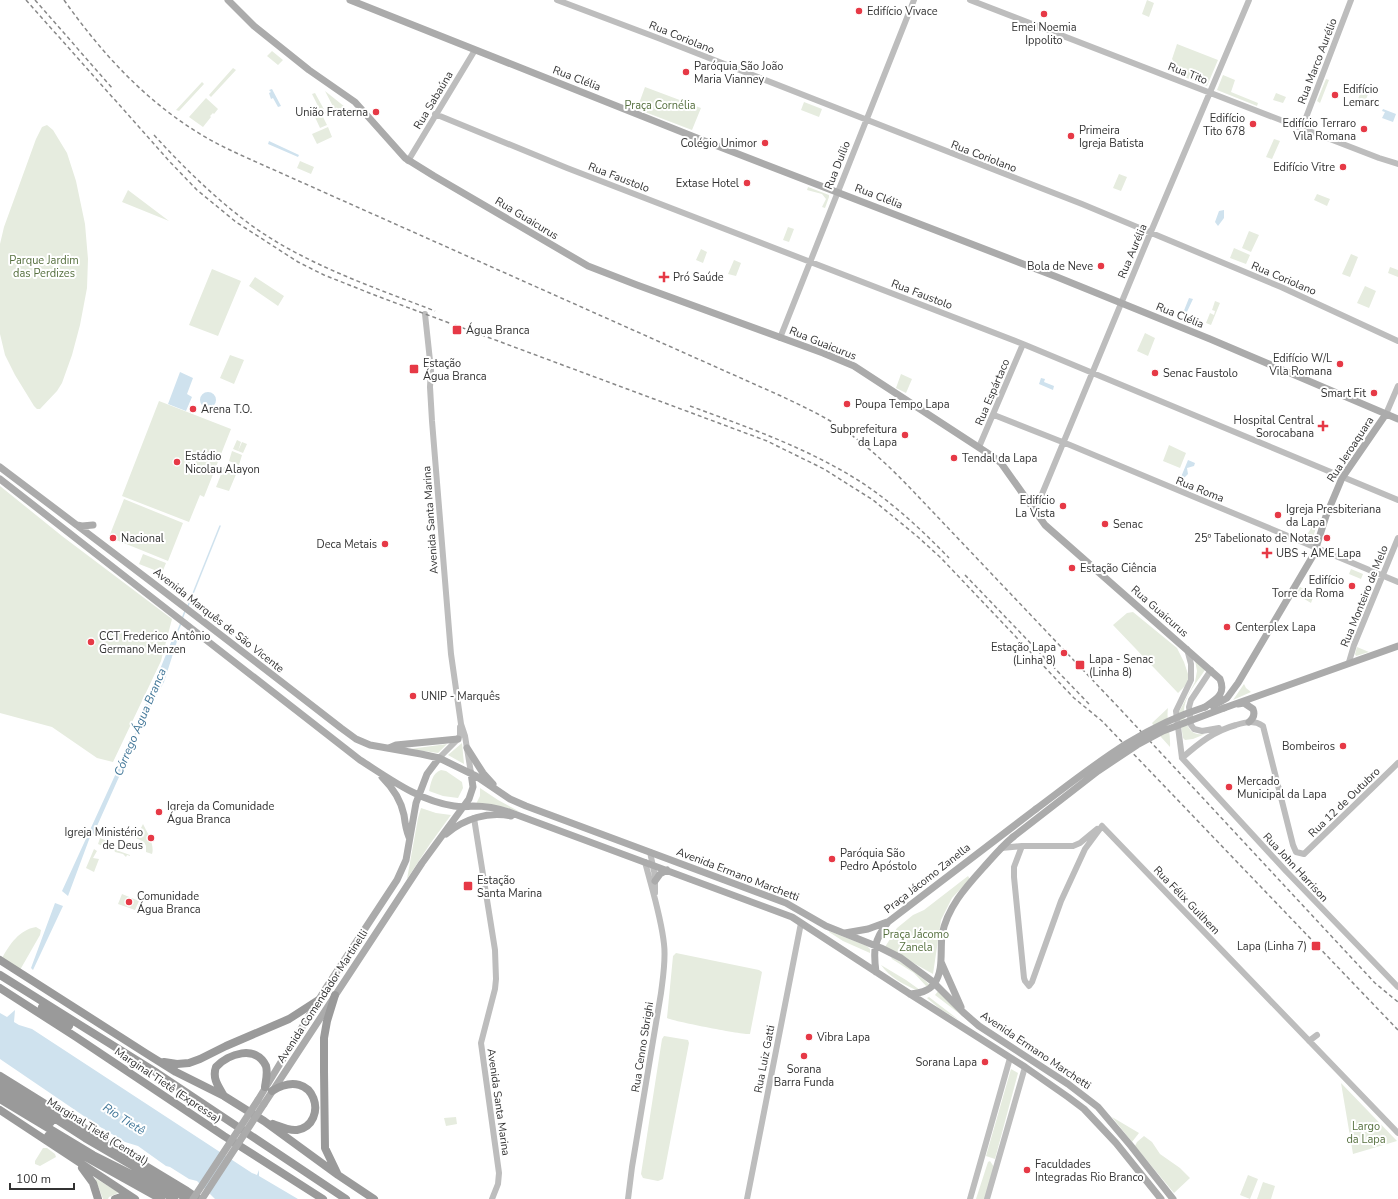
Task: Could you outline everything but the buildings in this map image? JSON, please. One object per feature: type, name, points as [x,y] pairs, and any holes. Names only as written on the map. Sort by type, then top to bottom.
[{"type":"highway","points":[[0,960],[156,1060],[238,1104],[374,1199]]},
{"type":"highway","points":[[0,975],[233,1122],[346,1199]]},
{"type":"highway","points":[[9,981],[20,992],[156,1085],[168,1098]]},
{"type":"highway","name":"Marginal Tietê (Expressa)","points":[[0,988],[323,1199]]},
{"type":"highway","points":[[335,995],[324,1038],[325,1148],[338,1175]]},
{"type":"highway","points":[[156,1060],[172,1064],[189,1063],[289,1019],[320,999]]},
{"type":"highway","points":[[65,1003],[78,1016],[151,1065],[157,1073]]},
{"type":"highway","points":[[224,1096],[216,1083],[214,1072],[216,1067],[226,1058],[244,1052],[256,1055],[261,1059],[265,1065],[269,1089],[289,1084],[300,1085],[305,1087],[314,1098],[314,1115],[310,1124],[304,1128],[296,1130],[264,1121]]},
{"type":"highway","points":[[0,1076],[200,1199]]},
{"type":"highway","name":"Marginal Tietê (Central)","points":[[0,1083],[85,1138],[186,1198]]},
{"type":"highway","points":[[0,1092],[77,1136],[85,1138]]},
{"type":"highway","name":"Marginal Tietê (Central)","points":[[0,1099],[93,1155],[136,1176],[174,1199]]},
{"type":"highway","points":[[0,1110],[134,1199]]},
{"type":"highway","points":[[36,1134],[46,1135],[161,1199]]},
{"type":"highway","points":[[78,1162],[93,1183],[98,1199]]},
{"type":"highway","points":[[115,1199],[121,1197],[134,1199]]},
{"type":"main road","name":"Rua Guaicurus","points":[[228,0],[252,25],[309,70],[355,102],[408,161],[588,266],[854,366],[979,447],[1001,463],[1045,525],[1220,679],[1222,685],[1221,693],[1217,699],[1206,707]]},
{"type":"main road","name":"Rua Clélia","points":[[350,0],[1121,303],[1398,419]]},
{"type":"main road","name":"Rua Jeroaquara","points":[[1227,698],[1243,675],[1313,555],[1326,516],[1342,478],[1386,414]]},
{"type":"main road","name":"Avenida Marquês de São Vicente","points":[[0,467],[177,600],[341,728],[362,742],[377,747],[439,758],[471,773]]},
{"type":"main road","name":"Avenida Marquês de São Vicente","points":[[0,479],[343,746],[409,791],[442,804],[464,807]]},
{"type":"main road","points":[[74,523],[82,526],[93,525]]},
{"type":"main road","points":[[910,994],[927,990],[937,979],[941,960],[942,935],[946,920],[952,906],[966,887],[1001,848],[1098,771],[1137,745],[1163,731],[1349,662],[1398,646]]},
{"type":"main road","name":"Praça Jácomo Zanella","points":[[874,945],[878,935],[888,922],[1117,749],[1169,720],[1213,706],[1227,698]]},
{"type":"main road","points":[[1234,704],[1244,704],[1252,707],[1254,716],[1249,722]]},
{"type":"main road","points":[[387,748],[396,745],[458,739]]},
{"type":"main road","points":[[467,748],[483,773],[501,793]]},
{"type":"main road","name":"Avenida Comendador Martinelli","points":[[200,1199],[269,1089],[320,999],[397,880],[406,860],[418,795],[427,774],[439,758]]},
{"type":"main road","points":[[377,770],[391,787],[399,802],[404,813],[406,832],[409,839]]},
{"type":"main road","name":"Avenida Comendador Martinelli","points":[[269,1089],[335,995],[434,845],[464,807],[471,794],[473,782],[471,773]]},
{"type":"main road","name":"Avenida Ermano Marchetti","points":[[471,773],[501,793],[526,806],[786,903],[816,920],[874,945],[909,964],[934,984],[964,1013],[992,1035],[1016,1049],[1068,1084],[1098,1107],[1132,1146],[1173,1199]]},
{"type":"main road","name":"Avenida Ermano Marchetti","points":[[464,807],[493,808],[510,812],[528,820],[782,913],[801,923],[1050,1083],[1084,1109],[1116,1143],[1161,1199]]},
{"type":"main road","points":[[434,845],[452,830],[474,818],[497,814],[528,820]]},
{"type":"main road","points":[[655,881],[660,874],[667,870]]},
{"type":"main road","points":[[844,933],[868,929],[888,922]]},
{"type":"main road","points":[[874,945],[876,972]]},
{"type":"main road","points":[[941,960],[964,1013]]},
{"type":"main road","name":"Avenida Comendador Martinelli","points":[[193,1199],[261,1102]]},
{"type":"street","name":"Rua Coriolano","points":[[557,0],[1077,202],[1280,287],[1398,342]]},
{"type":"street","name":"Rua Duílio","points":[[780,338],[914,0]]},
{"type":"street","name":"Rua Tito","points":[[970,0],[1398,164]]},
{"type":"street","name":"Rua Aurélia","points":[[1035,511],[1150,233],[1249,0]]},
{"type":"street","name":"Rua Marco Aurélio","points":[[1302,128],[1351,0]]},
{"type":"street","name":"Rua Sabaúna","points":[[408,161],[475,50]]},
{"type":"street","name":"Rua Faustolo","points":[[435,114],[561,166],[1023,344],[1398,500]]},
{"type":"street","name":"Avenida Santa Marina","points":[[425,314],[431,370],[430,387],[432,421],[450,654],[461,724],[465,736],[471,773]]},
{"type":"street","name":"Rua Espártaco","points":[[979,447],[994,415],[1023,344]]},
{"type":"street","name":"Rua Jeroaquara","points":[[1386,414],[1398,386]]},
{"type":"street","name":"Rua Roma","points":[[994,415],[1063,442],[1398,582]]},
{"type":"street","name":"Rua Monteiro de Melo","points":[[1349,662],[1354,645],[1398,538]]},
{"type":"street","points":[[1182,758],[1176,711],[1191,680],[1191,664],[1187,649]]},
{"type":"street","points":[[1211,670],[1188,707],[1191,725],[1196,730],[1202,731],[1249,722]]},
{"type":"street","name":"Rua 12 de Outubro","points":[[1249,722],[1263,726],[1296,852],[1304,854],[1398,763]]},
{"type":"street","name":"Avenida Santa Marina","points":[[458,739],[461,724]]},
{"type":"street","points":[[1182,758],[1199,742],[1226,727]]},
{"type":"street","points":[[439,758],[458,739]]},
{"type":"street","name":"Rua John Harrison","points":[[1182,758],[1286,871],[1398,987]]},
{"type":"street","name":"Avenida Santa Marina","points":[[474,818],[495,950],[495,989],[481,1043],[499,1174],[498,1184],[492,1199]]},
{"type":"street","points":[[1022,846],[1014,867],[1014,877],[1024,978],[1029,986],[1061,901],[1085,849],[1102,826]]},
{"type":"street","points":[[1001,848],[1022,846],[1073,846],[1080,843],[1102,826]]},
{"type":"street","name":"Rua Félix Guilhem","points":[[1102,826],[1398,1133]]},
{"type":"street","name":"Rua Cenno Sbrighi","points":[[650,852],[655,881],[655,899]]},
{"type":"street","name":"Rua Cenno Sbrighi","points":[[628,1199],[662,979],[664,944],[655,899],[645,862]]},
{"type":"street","name":"Rua Luiz Gatti","points":[[747,1199],[801,923]]},
{"type":"street","points":[[1308,1041],[1317,1035]]},
{"type":"street","points":[[970,1199],[1010,1058]]},
{"type":"street","points":[[986,1199],[1025,1067]]},
{"type":"green space","points":[[1147,0],[1154,3],[1149,17],[1142,14]]},
{"type":"green space","points":[[1177,44],[1218,60],[1207,86],[1184,77],[1174,68],[1176,65],[1172,59]]},
{"type":"green space","points":[[272,51],[283,60],[278,65],[267,56]]},
{"type":"green space","points":[[233,68],[236,70],[211,97],[209,95]]},
{"type":"green space","points":[[1223,75],[1235,80],[1231,92],[1258,103],[1257,106],[1217,90]]},
{"type":"green space","points":[[1326,79],[1329,80],[1320,103],[1317,101]]},
{"type":"green space","points":[[202,82],[204,84],[179,111],[176,110]]},
{"type":"green space","name":"Praça Cornélia","points":[[645,87],[701,108],[692,130],[637,109]]},
{"type":"green space","points":[[1362,89],[1369,92],[1363,106],[1356,104]]},
{"type":"green space","points":[[325,91],[345,107],[338,114],[337,114]]},
{"type":"green space","points":[[315,93],[326,113],[322,115],[327,125],[320,128],[314,115],[321,112],[312,94]]},
{"type":"green space","points":[[1276,93],[1286,97],[1283,103],[1273,100]]},
{"type":"green space","points":[[206,98],[218,109],[210,116],[211,117],[203,127],[189,117]]},
{"type":"green space","points":[[804,102],[822,109],[819,117],[801,110]]},
{"type":"green space","name":"Parque Jardim das Perdizes","points":[[47,125],[53,130],[67,153],[76,181],[85,224],[88,259],[87,288],[80,325],[72,355],[62,383],[57,391],[40,409],[37,409],[15,375],[5,355],[0,334],[0,244],[4,227],[36,139],[42,127]]},
{"type":"green space","points":[[328,127],[332,137],[317,144],[312,134]]},
{"type":"green space","points":[[1274,139],[1280,141],[1272,159],[1266,157]]},
{"type":"green space","points":[[300,161],[314,167],[311,174],[297,168]]},
{"type":"green space","points":[[1119,174],[1127,177],[1121,191],[1113,188]]},
{"type":"green space","points":[[808,187],[829,195],[825,208],[822,207],[826,199],[822,194],[807,190]]},
{"type":"green space","points":[[128,190],[169,221],[122,202]]},
{"type":"green space","points":[[1317,194],[1330,199],[1327,206],[1314,200]]},
{"type":"green space","points":[[788,227],[794,229],[789,242],[783,240]]},
{"type":"green space","points":[[1249,231],[1259,235],[1251,252],[1242,248]]},
{"type":"green space","points":[[1234,248],[1250,255],[1246,264],[1230,258]]},
{"type":"green space","points":[[701,249],[707,252],[703,263],[696,260]]},
{"type":"green space","points":[[1351,254],[1358,257],[1350,277],[1342,274]]},
{"type":"green space","points":[[734,260],[741,263],[736,276],[728,274]]},
{"type":"green space","points":[[1390,267],[1398,270],[1398,277],[1388,273]]},
{"type":"green space","points":[[212,269],[241,281],[218,336],[189,325]]},
{"type":"green space","points":[[255,277],[284,296],[278,306],[249,286]]},
{"type":"green space","points":[[1365,286],[1376,291],[1369,308],[1357,303]]},
{"type":"green space","points":[[1215,301],[1220,303],[1211,325],[1206,323],[1210,313],[1214,315],[1215,311],[1212,310]]},
{"type":"green space","points":[[1145,333],[1155,338],[1148,356],[1137,351]]},
{"type":"green space","points":[[230,355],[244,360],[234,384],[220,378]]},
{"type":"green space","points":[[901,374],[912,379],[906,393],[896,388]]},
{"type":"green space","name":"Estádio Nicolau Alayon","points":[[159,401],[231,429],[204,497],[200,495],[189,522],[122,496]]},
{"type":"green space","points":[[237,440],[241,442],[238,451],[233,449]]},
{"type":"green space","points":[[242,442],[247,444],[243,453],[238,451]]},
{"type":"green space","points":[[1169,445],[1186,453],[1180,468],[1163,461]]},
{"type":"green space","points":[[232,451],[242,455],[239,465],[229,461]]},
{"type":"green space","points":[[224,467],[237,472],[229,491],[216,487]]},
{"type":"green space","name":"CCT Frederico Antônio Germano Menzen","points":[[0,486],[62,536],[172,619],[161,661],[113,762],[97,758],[52,727],[0,713]]},
{"type":"green space","points":[[124,499],[183,523],[168,561],[109,537]]},
{"type":"green space","points":[[1318,518],[1319,519],[1312,540],[1306,536]]},
{"type":"green space","points":[[143,554],[166,563],[162,573],[139,564]]},
{"type":"green space","points":[[1351,569],[1363,574],[1361,579],[1349,574]]},
{"type":"green space","points":[[1300,587],[1314,595],[1311,603],[1296,594]]},
{"type":"green space","points":[[1133,612],[1177,648],[1189,677],[1188,683],[1178,693],[1113,625],[1127,613]]},
{"type":"green space","points":[[1357,647],[1369,652],[1356,656],[1355,654]]},
{"type":"green space","points":[[1195,660],[1205,670],[1187,698],[1184,712],[1185,720],[1192,732],[1196,734],[1205,734],[1193,739],[1185,740],[1183,738],[1179,712],[1195,682],[1197,671]]},
{"type":"green space","points":[[1244,684],[1251,692],[1233,700]]},
{"type":"green space","points":[[1168,708],[1170,737],[1170,747],[1152,723]]},
{"type":"green space","points":[[462,743],[464,764],[448,755]]},
{"type":"green space","points":[[447,744],[438,753],[410,749]]},
{"type":"green space","points":[[441,770],[446,771],[462,782],[463,788],[458,798],[443,796],[429,791],[434,776]]},
{"type":"green space","points":[[480,788],[520,812],[503,807],[476,804],[480,796]]},
{"type":"green space","points":[[421,808],[436,813],[451,815],[407,879],[418,818]]},
{"type":"green space","points":[[143,824],[152,843],[152,854],[146,852],[144,842],[136,838]]},
{"type":"green space","points":[[100,838],[114,844],[116,850],[130,856],[127,855],[126,857],[123,854],[115,852],[113,847],[105,847],[98,844]]},
{"type":"green space","points":[[94,849],[97,851],[93,858],[99,859],[94,872],[86,868]]},
{"type":"green space","name":"Praça Jácomo Zanela","points":[[968,876],[970,879],[952,898],[941,920],[933,974],[885,947],[897,928],[913,915],[924,910]]},
{"type":"green space","name":"Comunidade Água Branca","points":[[122,894],[139,901],[135,910],[118,904]]},
{"type":"green space","points":[[36,927],[41,930],[40,935],[20,970],[2,958],[20,934]]},
{"type":"green space","points":[[829,931],[867,946],[870,949],[870,953],[843,941]]},
{"type":"green space","points":[[676,953],[759,970],[762,972],[750,1034],[708,1028],[667,1018],[673,956]]},
{"type":"green space","points":[[891,957],[920,976],[929,984],[927,987],[914,973]]},
{"type":"green space","points":[[881,965],[920,990],[914,989],[898,981]]},
{"type":"green space","points":[[939,990],[969,1021],[935,995]]},
{"type":"green space","points":[[929,997],[959,1020],[940,1009],[927,998]]},
{"type":"green space","points":[[664,1036],[688,1040],[689,1043],[663,1179],[658,1181],[643,1178],[641,1174],[662,1039]]},
{"type":"green space","points":[[1011,1069],[1018,1073],[995,1159],[986,1156]]},
{"type":"green space","name":"Largo da Lapa","points":[[1341,1083],[1397,1141],[1353,1154]]},
{"type":"green space","points":[[456,1117],[457,1124],[446,1126],[444,1118]]},
{"type":"green space","points":[[1112,1117],[1139,1133],[1132,1142]]},
{"type":"green space","points":[[1144,1136],[1152,1142],[1160,1154],[1180,1168],[1190,1178],[1174,1193],[1135,1146]]},
{"type":"green space","points":[[43,1148],[47,1148],[55,1154],[56,1157],[40,1166],[35,1164],[35,1161]]},
{"type":"green space","points":[[990,1161],[994,1167],[985,1199],[976,1199],[988,1162]]},
{"type":"green space","points":[[1248,1175],[1258,1179],[1250,1199],[1240,1195]]},
{"type":"green space","points":[[95,1178],[118,1193],[109,1197],[108,1199],[103,1199]]},
{"type":"green space","points":[[1263,1182],[1275,1186],[1271,1199],[1257,1199]]},
{"type":"water","points":[[272,89],[281,106],[278,107],[273,98],[271,99],[269,93],[271,92],[269,90]]},
{"type":"water","points":[[1383,109],[1396,114],[1393,122],[1382,118],[1385,112],[1382,111]]},
{"type":"water","points":[[269,141],[299,155],[298,157],[268,144]]},
{"type":"water","points":[[1224,210],[1224,218],[1218,226],[1215,222],[1219,211]]},
{"type":"water","points":[[1189,298],[1193,299],[1186,314],[1183,313]]},
{"type":"water","points":[[180,372],[193,378],[187,394],[192,397],[186,411],[168,404]]},
{"type":"water","points":[[1041,378],[1045,379],[1044,382],[1054,386],[1053,390],[1039,384]]},
{"type":"water","points":[[205,392],[211,392],[216,397],[214,406],[211,408],[205,408],[200,403],[200,397]]},
{"type":"water","points":[[1188,460],[1195,463],[1194,466],[1187,468],[1188,474],[1184,478],[1181,477]]},
{"type":"water","points":[[174,635],[178,638],[164,682],[142,722],[138,723]]},
{"type":"water","points":[[128,747],[125,756],[126,764],[128,766],[123,768],[93,835],[90,837],[68,896],[62,891]]},
{"type":"water","points":[[55,903],[63,906],[33,970],[31,968]]},
{"type":"water","name":"Rio Tietê","points":[[15,1010],[14,1022],[32,1029],[252,1173],[257,1175],[259,1170],[259,1176],[298,1199],[215,1199],[197,1181],[189,1179],[166,1166],[138,1146],[125,1142],[97,1125],[0,1059],[0,1013],[7,1017]]},
{"type":"waterway","name":"Córrego Água Branca","points":[[188,606],[220,526]]},
{"type":"waterway","name":"Córrego Água Branca","points":[[182,619],[185,611]]},
{"type":"waterway","name":"Córrego Água Branca","points":[[175,638],[181,623]]},
{"type":"waterway","name":"Córrego Água Branca","points":[[126,754],[141,721]]},
{"type":"railway","points":[[26,0],[171,163],[197,190],[236,222],[298,262],[324,275],[452,324]]},
{"type":"railway","points":[[35,0],[113,89]]},
{"type":"railway","points":[[64,0],[94,40],[128,77],[165,110],[212,141],[781,396],[821,415],[853,436],[879,458],[912,490],[1121,710],[1375,983],[1398,1002]]},
{"type":"railway","points":[[154,135],[215,196],[255,228],[298,254],[320,265],[435,311]]},
{"type":"railway","points":[[455,325],[767,441],[824,469],[873,500],[941,558],[1074,698],[1102,721],[1398,1030]]},
{"type":"railway","points":[[690,406],[779,440],[822,460],[864,484],[919,528],[949,558]]},
{"type":"railway","points":[[965,575],[1089,704]]},
{"type":"place","name":"Edifício Vivace","points":[[859,11]]},
{"type":"place","name":"Emei Noemia Ippolito","points":[[1044,14]]},
{"type":"place","name":"Paróquia São João Maria Vianney","points":[[686,72]]},
{"type":"place","name":"Edifício Lemarc","points":[[1335,95]]},
{"type":"place","name":"União Fraterna","points":[[376,112]]},
{"type":"place","name":"Edifício Tito 678","points":[[1253,124]]},
{"type":"place","name":"Edifício Terraro Vila Romana","points":[[1364,129]]},
{"type":"place","name":"Primeira Igreja Batista","points":[[1071,136]]},
{"type":"place","name":"Colégio Unimor","points":[[765,143]]},
{"type":"place","name":"Edifício Vitre","points":[[1343,167]]},
{"type":"place","name":"Extase Hotel","points":[[747,183]]},
{"type":"place","name":"Bola de Neve","points":[[1101,266]]},
{"type":"place","name":"Pró Saúde","points":[[664,277]]},
{"type":"place","name":"Água Branca","points":[[457,330]]},
{"type":"place","name":"Edifício W/L Vila Romana","points":[[1340,364]]},
{"type":"place","name":"Estação Água Branca","points":[[414,369]]},
{"type":"place","name":"Senac Faustolo","points":[[1155,373]]},
{"type":"place","name":"Smart Fit","points":[[1374,393]]},
{"type":"place","name":"Poupa Tempo Lapa","points":[[847,404]]},
{"type":"place","name":"Arena T.O.","points":[[193,409]]},
{"type":"place","name":"Hospital Central Sorocabana","points":[[1323,426]]},
{"type":"place","name":"Subprefeitura da Lapa","points":[[905,435]]},
{"type":"place","name":"Tendal da Lapa","points":[[954,458]]},
{"type":"place","name":"Estádio Nicolau Alayon","points":[[177,462]]},
{"type":"place","name":"Edifício La Vista","points":[[1063,506]]},
{"type":"place","name":"Igreja Presbiteriana da Lapa","points":[[1278,515]]},
{"type":"place","name":"Senac","points":[[1105,524]]},
{"type":"place","name":"Nacional","points":[[113,538]]},
{"type":"place","name":"25º Tabelionato de Notas","points":[[1327,538]]},
{"type":"place","name":"Deca Metais","points":[[385,544]]},
{"type":"place","name":"UBS + AME Lapa","points":[[1267,553]]},
{"type":"place","name":"Estação Ciência","points":[[1072,568]]},
{"type":"place","name":"Edifício Torre da Roma","points":[[1352,586]]},
{"type":"place","name":"Centerplex Lapa","points":[[1227,627]]},
{"type":"place","name":"CCT Frederico Antônio Germano Menzen","points":[[91,642]]},
{"type":"place","name":"Estação Lapa (Linha 8)","points":[[1064,653]]},
{"type":"place","name":"Lapa - Senac (Linha 8)","points":[[1080,665]]},
{"type":"place","name":"UNIP - Marquês","points":[[413,696]]},
{"type":"place","name":"Bombeiros","points":[[1343,746]]},
{"type":"place","name":"Mercado Municipal da Lapa","points":[[1229,787]]},
{"type":"place","name":"Igreja da Comunidade Água Branca","points":[[159,812]]},
{"type":"place","name":"Igreja Ministério de Deus","points":[[151,838]]},
{"type":"place","name":"Paróquia São Pedro Apóstolo","points":[[832,859]]},
{"type":"place","name":"Estação Santa Marina","points":[[468,886]]},
{"type":"place","name":"Comunidade Água Branca","points":[[129,902]]},
{"type":"place","name":"Lapa (Linha 7)","points":[[1316,946]]},
{"type":"place","name":"Vibra Lapa","points":[[809,1037]]},
{"type":"place","name":"Sorana Barra Funda","points":[[804,1056]]},
{"type":"place","name":"Sorana Lapa","points":[[985,1062]]},
{"type":"place","name":"Faculdades Integradas Rio Branco","points":[[1027,1170]]}]
